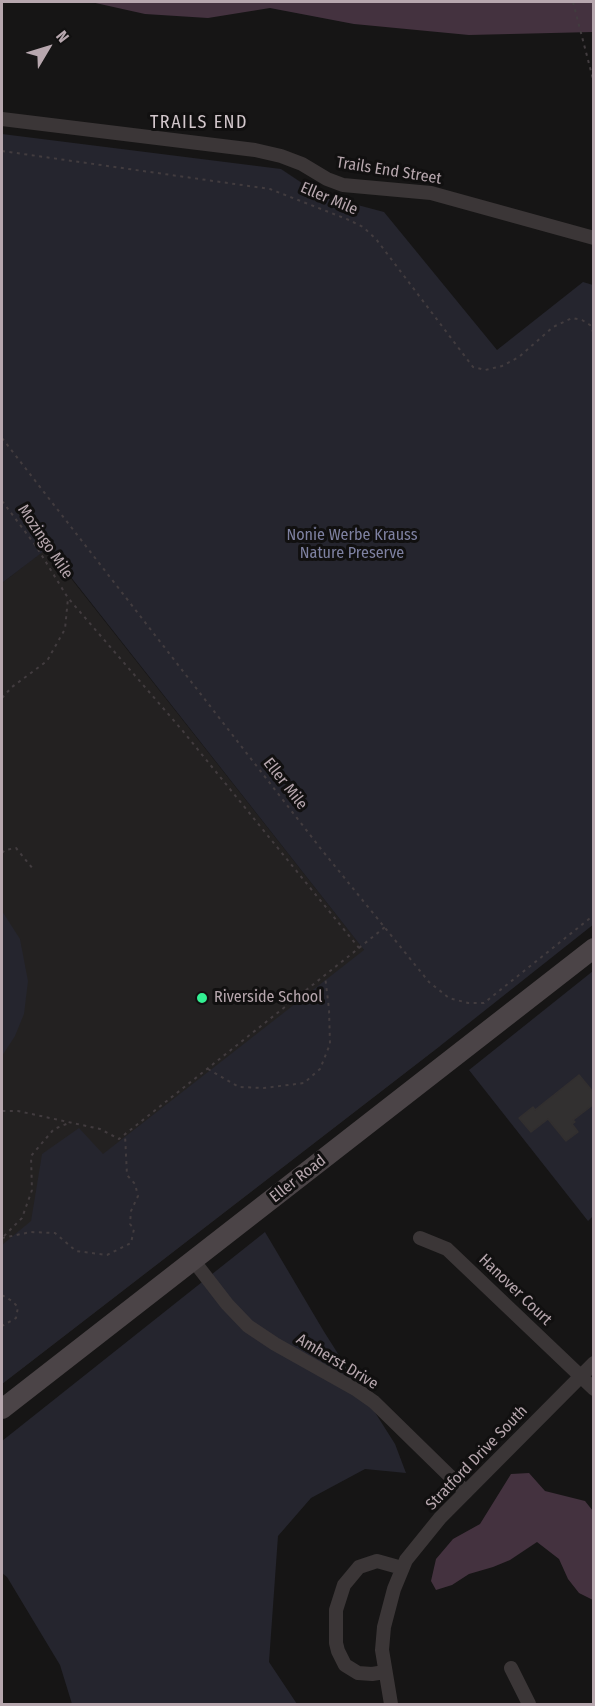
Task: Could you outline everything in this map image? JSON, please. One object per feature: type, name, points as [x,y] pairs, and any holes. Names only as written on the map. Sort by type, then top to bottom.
[{"type":"street","name":"Trails End Street","points":[[2,119],[255,150],[302,164],[327,179],[343,185],[431,193],[594,238]]},
{"type":"street","name":"Eller Road","points":[[2,1409],[594,948]]},
{"type":"street","name":"Hanover Court","points":[[420,1238],[447,1249],[594,1389]]},
{"type":"street","name":"Amherst Drive","points":[[193,1260],[227,1304],[248,1326],[374,1402],[466,1492]]},
{"type":"street","name":"Stratford Drive South","points":[[391,1704],[382,1650],[385,1618],[402,1568],[431,1528],[594,1363]]},
{"type":"street","points":[[385,1672],[358,1673],[345,1665],[336,1643],[336,1610],[344,1585],[358,1567],[378,1561],[402,1568]]},
{"type":"street","points":[[511,1668],[529,1704]]},
{"type":"path","points":[[573,2],[594,82]]},
{"type":"path","name":"Eller Mile","points":[[2,151],[270,189],[349,220],[363,227],[376,238],[473,367],[485,370],[502,366],[519,357],[553,327],[572,318],[590,325],[594,334]]},
{"type":"path","name":"Eller Mile","points":[[2,438],[321,849],[429,982],[449,998],[468,1003],[484,1003],[594,915]]},
{"type":"path","name":"Mozingo Mile","points":[[2,501],[36,546],[68,598],[182,730],[359,948]]},
{"type":"path","points":[[2,698],[12,687],[47,661],[65,629],[68,598]]},
{"type":"path","points":[[2,853],[5,850],[16,848],[33,868]]},
{"type":"path","points":[[2,1110],[18,1111],[100,1129],[119,1139],[385,927]]},
{"type":"path","points":[[208,1068],[239,1087],[264,1088],[304,1083],[320,1069],[330,1044],[326,976]]},
{"type":"path","points":[[2,1238],[22,1218],[32,1190],[31,1156],[54,1129],[70,1122]]},
{"type":"path","points":[[2,1238],[32,1233],[55,1233],[76,1251],[107,1255],[131,1242],[134,1229],[130,1224],[131,1211],[138,1196],[135,1184],[127,1175],[125,1135]]},
{"type":"path","points":[[2,1295],[18,1307],[16,1318],[2,1326]]},
{"type":"shaded area","points":[[91,2],[593,2],[593,32],[469,35],[354,24],[270,8],[208,18],[145,14]]},
{"type":"shaded area","name":"Riverside School","points":[[47,548],[440,1046],[2,1384],[2,583]]},
{"type":"shaded area","points":[[529,1473],[545,1491],[585,1501],[593,1511],[593,1600],[579,1593],[568,1579],[559,1559],[537,1542],[510,1560],[469,1574],[452,1585],[436,1590],[431,1581],[436,1559],[453,1539],[480,1524],[511,1474]]},
{"type":"green space","name":"Nonie Werbe Krauss Nature Preserve","points":[[2,134],[281,169],[320,195],[384,212],[497,350],[583,282],[593,285],[594,924],[440,1046],[2,1384],[2,1245],[31,1221],[42,1154],[79,1128],[103,1154],[364,950],[48,548],[2,583]]},
{"type":"green space","points":[[2,911],[20,939],[28,981],[24,1014],[15,1036],[2,1056]]},
{"type":"green space","points":[[593,971],[593,1216],[588,1221],[469,1070]]},
{"type":"green space","points":[[265,1232],[395,1444],[406,1473],[365,1469],[311,1498],[278,1536],[269,1662],[297,1704],[72,1704],[60,1665],[7,1577],[2,1573],[2,1441]]},
{"type":"building","points":[[579,1075],[594,1093],[594,1104],[573,1120],[575,1122],[572,1124],[578,1132],[566,1141],[548,1119],[531,1132],[519,1118],[533,1107],[535,1110]]},
{"type":"place","name":"Riverside School","points":[[202,998]]},
{"type":"district","name":"TRAILS END","points":[[199,123]]}]
